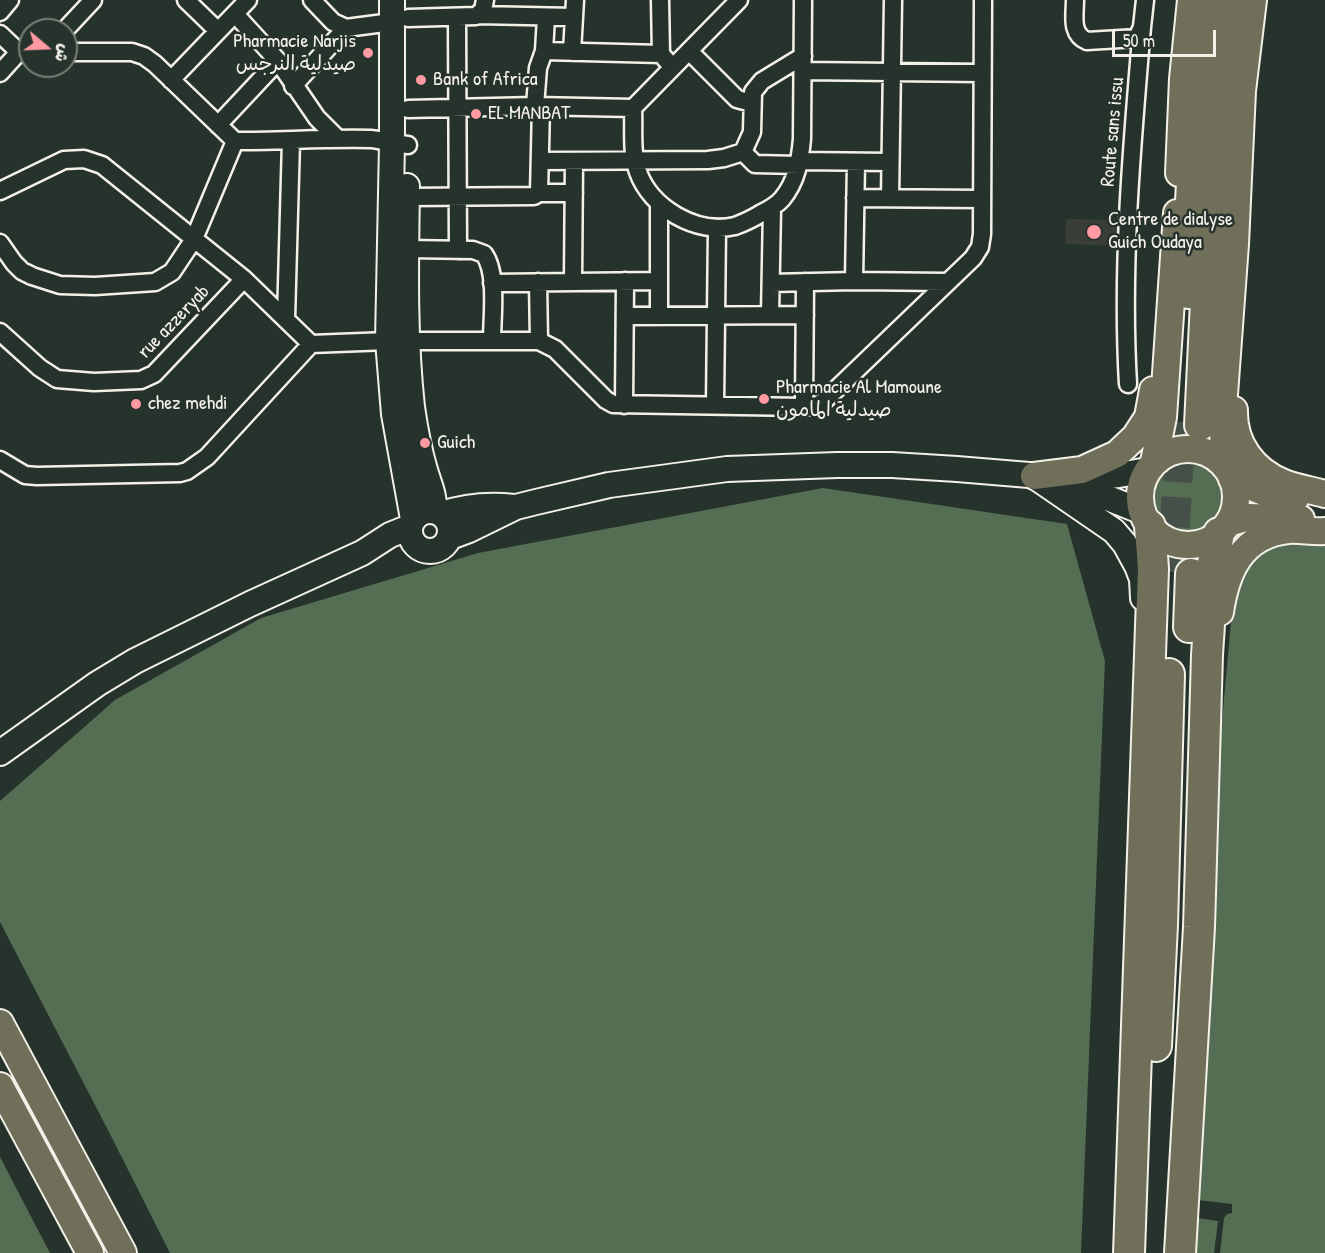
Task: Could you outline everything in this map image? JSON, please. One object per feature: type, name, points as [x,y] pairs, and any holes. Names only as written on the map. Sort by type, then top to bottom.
[{"type":"highway","points":[[1186,40],[1193,0]]},
{"type":"highway","points":[[1209,0],[1197,97],[1190,218],[1187,340],[1191,424],[1206,301],[1219,121],[1232,0]]},
{"type":"highway","points":[[1129,1253],[1153,555],[1146,519]]},
{"type":"highway","points":[[1180,1253],[1199,927],[1207,656],[1212,571],[1223,528]]},
{"type":"highway","points":[[1144,1253],[1181,573],[1179,926],[1164,1253]]},
{"type":"main road","points":[[1223,528],[1235,501],[1222,422],[1235,244],[1242,91],[1253,0]]},
{"type":"main road","points":[[1186,40],[1161,432],[1140,495],[1146,519],[1159,535],[1183,544],[1196,544],[1208,540],[1241,518],[1257,516],[1325,522]]},
{"type":"main road","points":[[1035,476],[1082,470],[1116,454],[1135,437],[1148,417],[1155,384],[1166,360]]},
{"type":"main road","points":[[1226,368],[1234,383],[1236,432],[1246,456],[1257,467],[1283,483],[1325,494]]},
{"type":"main road","points":[[1151,466],[1174,450],[1197,449],[1208,453],[1229,473],[1266,493],[1325,503]]},
{"type":"main road","points":[[1207,656],[1218,629],[1225,585],[1242,553],[1252,544],[1273,533],[1297,530],[1325,531]]},
{"type":"main road","points":[[0,1023],[123,1253]]},
{"type":"main road","points":[[0,1086],[90,1253]]},
{"type":"street","points":[[0,12],[10,0]]},
{"type":"street","points":[[76,18],[93,0]]},
{"type":"street","points":[[186,0],[218,31]]},
{"type":"street","points":[[171,80],[248,0]]},
{"type":"street","points":[[312,0],[333,22],[346,28]]},
{"type":"street","points":[[572,52],[575,0]]},
{"type":"street","points":[[660,0],[661,54],[674,68]]},
{"type":"street","points":[[408,109],[456,106],[633,108],[739,0]]},
{"type":"street","points":[[633,108],[635,160],[644,185],[659,204],[696,224],[717,228],[742,223],[772,208],[792,185],[799,163],[803,0]]},
{"type":"street","points":[[890,198],[893,0]]},
{"type":"street","points":[[0,460],[25,474],[38,476],[186,471],[207,457],[311,344],[398,341],[539,341],[555,349],[606,400],[613,404],[804,407],[818,405],[973,258],[980,247],[982,234],[983,0]]},
{"type":"street","points":[[1075,0],[1076,31],[1081,39],[1087,41],[1134,39],[1139,36],[1142,27]]},
{"type":"street","name":"Route sans issu","points":[[1128,384],[1126,350],[1128,193],[1145,0]]},
{"type":"street","points":[[293,86],[346,28],[400,10],[457,17],[481,7],[546,17],[574,17]]},
{"type":"street","points":[[400,10],[408,109],[400,144],[407,197],[407,249],[394,414],[416,517],[413,542],[420,548],[426,551],[438,550],[450,537],[516,507],[609,485],[727,469],[892,465],[957,468],[1077,479],[1119,476],[1151,466]]},
{"type":"street","points":[[398,341],[400,10]]},
{"type":"street","points":[[235,14],[278,62],[317,118],[337,138]]},
{"type":"street","points":[[457,17],[458,250]]},
{"type":"street","points":[[539,193],[538,68],[544,51],[546,17]]},
{"type":"street","points":[[0,34],[18,48]]},
{"type":"street","points":[[544,51],[661,54]]},
{"type":"street","points":[[689,51],[736,99],[752,103]]},
{"type":"street","points":[[78,52],[132,52],[144,56],[235,141],[337,138],[400,144]]},
{"type":"street","points":[[0,73],[18,57]]},
{"type":"street","points":[[218,125],[278,62]]},
{"type":"street","points":[[540,160],[708,160],[743,152],[752,132],[753,92],[762,81],[803,64],[892,72],[982,73]]},
{"type":"street","points":[[0,246],[14,263],[32,276],[60,285],[95,286],[155,282],[172,272],[194,239],[235,141]]},
{"type":"street","points":[[286,319],[291,141]]},
{"type":"street","points":[[743,152],[755,164],[890,162]]},
{"type":"street","points":[[0,191],[64,160],[75,158],[92,161],[110,171],[244,279],[311,344]]},
{"type":"street","points":[[573,281],[574,161]]},
{"type":"street","points":[[855,281],[856,162]]},
{"type":"street","points":[[407,197],[534,196],[539,193],[574,193]]},
{"type":"street","points":[[855,198],[981,199]]},
{"type":"street","points":[[659,204],[659,316]]},
{"type":"street","points":[[770,315],[772,208]]},
{"type":"street","points":[[715,405],[717,228]]},
{"type":"street","points":[[407,249],[473,250],[484,254],[489,264],[492,283],[492,340]]},
{"type":"street","name":"rue azzeryab","points":[[0,332],[40,368],[57,379],[94,382],[147,379],[244,279]]},
{"type":"street","points":[[624,405],[625,281]]},
{"type":"street","points":[[492,283],[658,281]]},
{"type":"street","points":[[538,282],[539,341]]},
{"type":"street","points":[[804,407],[805,282]]},
{"type":"street","points":[[771,283],[946,282]]},
{"type":"street","points":[[625,316],[805,315]]},
{"type":"street","points":[[1035,476],[1085,489],[1146,519]]},
{"type":"street","points":[[1035,476],[1114,531],[1125,544],[1142,579],[1142,613],[1149,645]]},
{"type":"street","points":[[0,753],[97,684],[135,661],[240,609],[362,553],[416,517],[484,505],[516,507]]},
{"type":"street","points":[[416,517],[449,523],[450,537]]},
{"type":"street","points":[[362,553],[400,553],[420,548]]},
{"type":"shaded area","name":"Centre de dialyse Guich Oudaya","points":[[1066,219],[1123,220],[1122,246],[1065,244]]},
{"type":"green space","points":[[1187,462],[1200,465],[1212,472],[1219,484],[1222,497],[1219,510],[1212,522],[1200,529],[1187,532],[1174,529],[1162,522],[1155,510],[1152,497],[1155,484],[1162,472],[1174,465]]},
{"type":"green space","points":[[823,488],[1067,524],[1105,661],[1081,1253],[170,1253],[0,922],[0,801],[115,700],[261,618],[478,553]]},
{"type":"green space","points":[[1289,541],[1325,543],[1325,1253],[1220,1253],[1224,1218],[1227,1214],[1232,1213],[1232,1204],[1198,1200],[1220,743],[1233,600],[1240,580],[1252,560],[1265,549]]},
{"type":"green space","points":[[0,1157],[50,1253],[0,1253]]},
{"type":"green space","points":[[1197,1218],[1218,1221],[1214,1253],[1194,1253]]},
{"type":"tunnel","points":[[1172,572],[1181,422]]},
{"type":"place","name":"Pharmacie Narjis صيدلية النرجس","points":[[368,53]]},
{"type":"place","name":"Bank of Africa","points":[[421,80]]},
{"type":"place","name":"EL MANBAT","points":[[476,114]]},
{"type":"place","name":"Centre de dialyse Guich Oudaya","points":[[1094,232]]},
{"type":"place","name":"Pharmacie Al Mamoune صيدلية المامون","points":[[764,399]]},
{"type":"place","name":"chez mehdi","points":[[136,404]]},
{"type":"place","name":"Guich","points":[[425,443]]}]
